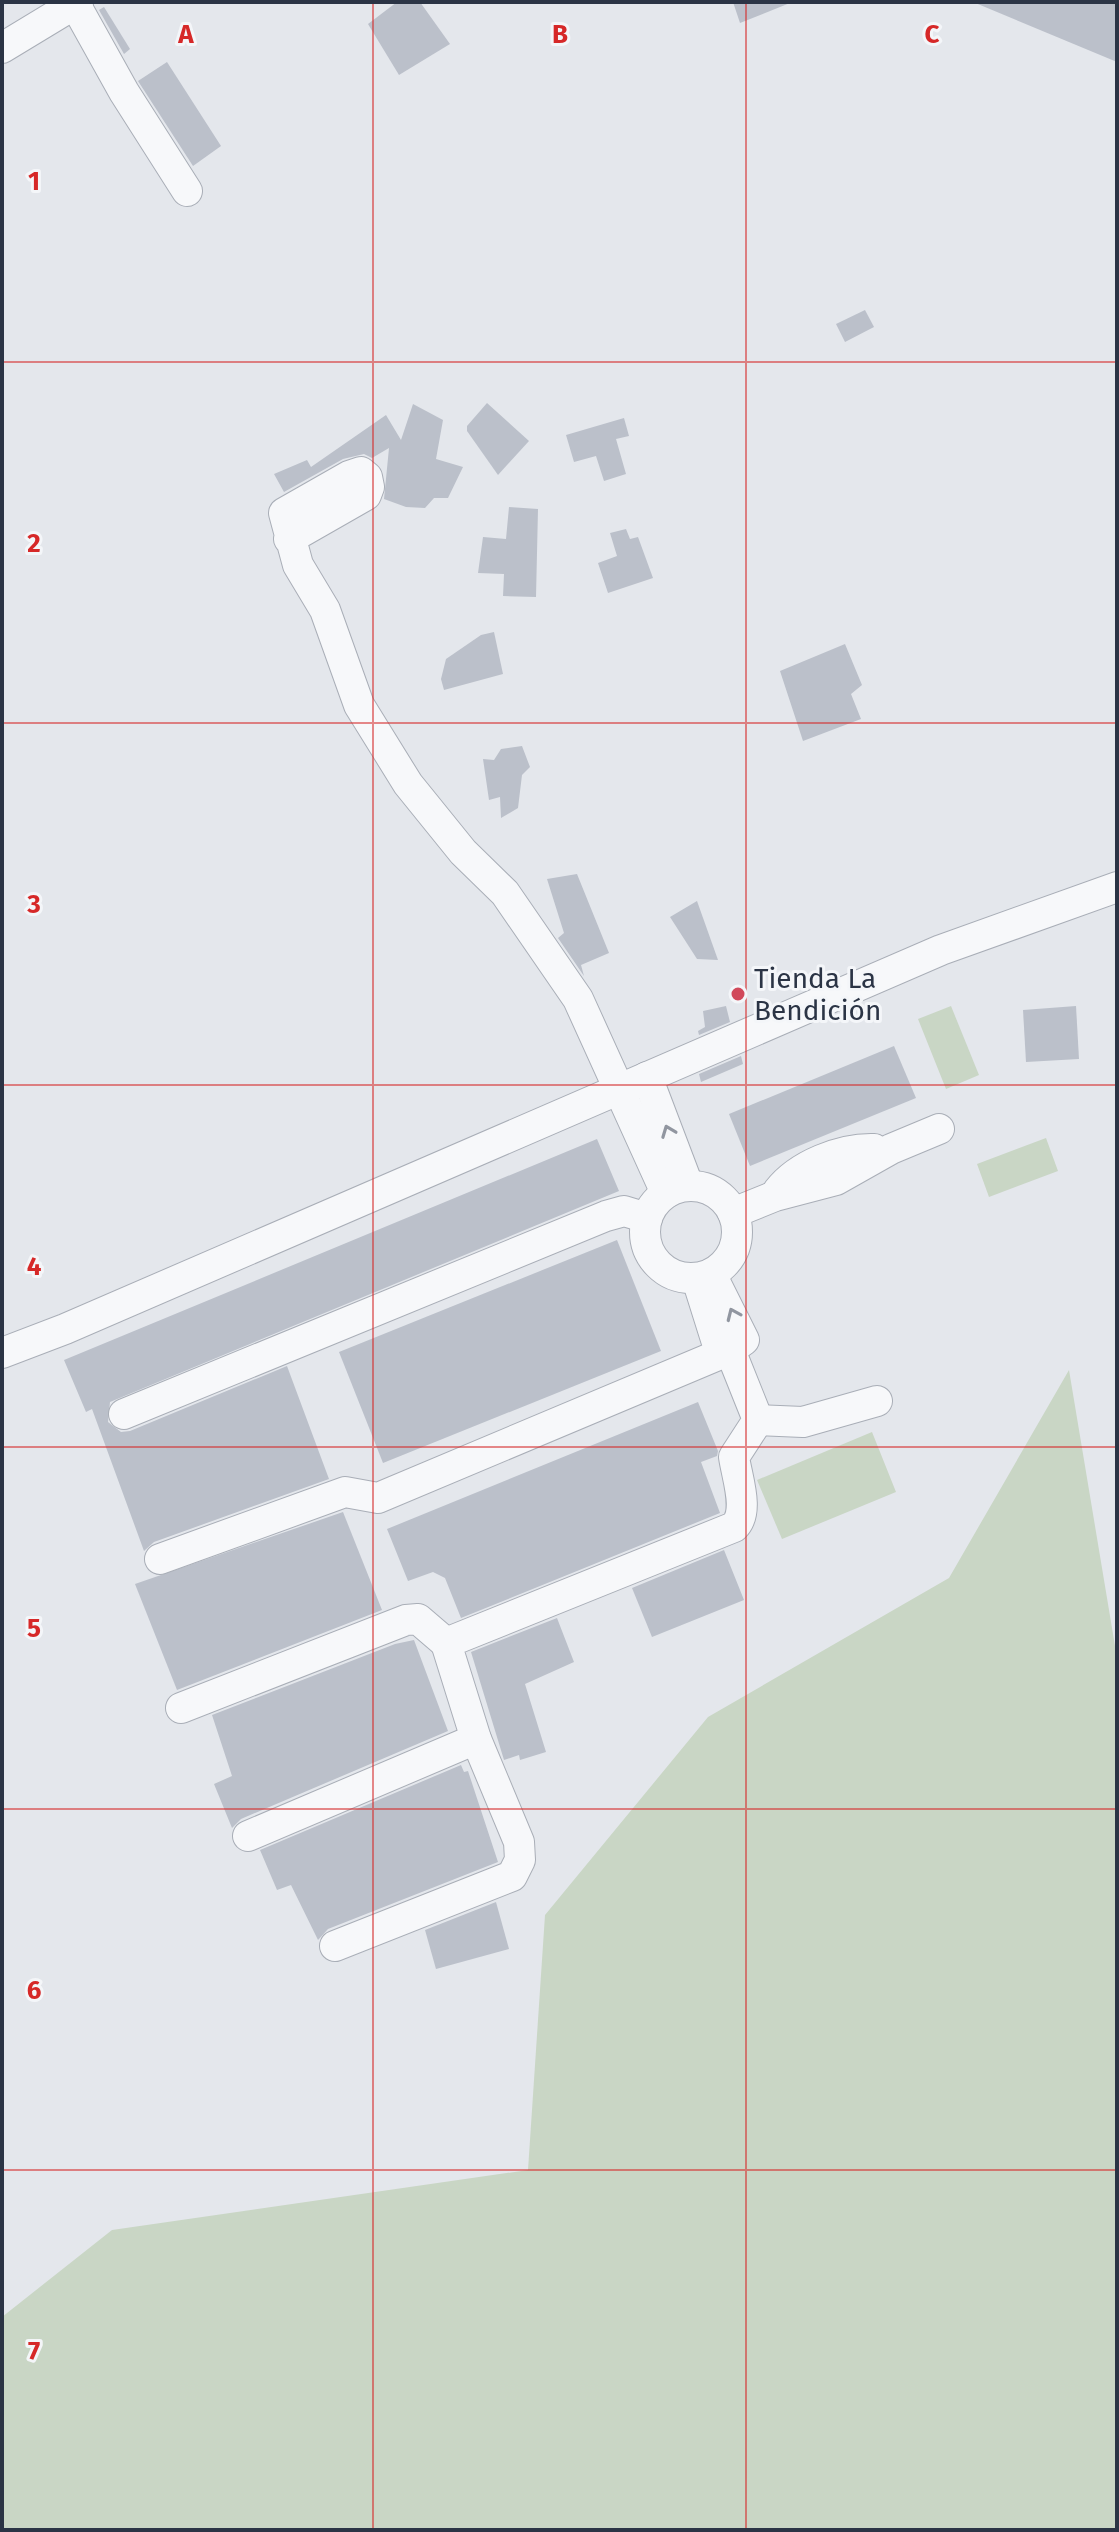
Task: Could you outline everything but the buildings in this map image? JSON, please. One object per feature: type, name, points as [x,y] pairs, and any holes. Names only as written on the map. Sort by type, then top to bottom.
[{"type":"street","points":[[2,48],[77,3],[124,92],[187,191]]},
{"type":"street","points":[[289,539],[298,565],[325,610],[359,705],[408,784],[463,852],[505,893],[634,1083],[677,1189]]},
{"type":"street","points":[[2,1353],[80,1323],[941,950],[1117,887]]},
{"type":"street","points":[[733,1213],[775,1196],[789,1177],[814,1164],[863,1149],[891,1149],[939,1129]]},
{"type":"street","points":[[677,1189],[711,1190],[723,1198],[733,1213],[737,1239],[732,1253],[704,1276],[668,1272],[656,1262],[648,1249],[647,1218],[677,1189]]},
{"type":"street","points":[[124,1414],[606,1216],[624,1211],[647,1218]]},
{"type":"street","points":[[704,1276],[719,1349],[730,1350]]},
{"type":"street","points":[[730,1350],[758,1420]]},
{"type":"street","points":[[160,1559],[345,1492],[378,1498],[730,1350]]},
{"type":"street","points":[[758,1420],[803,1422],[877,1401]]},
{"type":"street","points":[[446,1643],[734,1527],[743,1512],[734,1457],[758,1420]]},
{"type":"street","points":[[181,1708],[406,1620],[418,1619],[446,1643],[476,1739],[519,1842],[520,1860],[512,1876],[335,1946]]},
{"type":"street","points":[[248,1836],[476,1739]]},
{"type":"green space","points":[[951,1006],[979,1075],[946,1089],[918,1019]]},
{"type":"green space","points":[[1046,1138],[1058,1171],[989,1197],[977,1164]]},
{"type":"green space","points":[[1069,1370],[1117,1658],[1117,2530],[2,2530],[2,2317],[112,2230],[528,2170],[545,1915],[708,1717],[949,1578]]},
{"type":"green space","points":[[872,1432],[896,1492],[782,1539],[757,1480]]},
{"type":"place","name":"Tienda La Bendición","points":[[738,994]]}]
